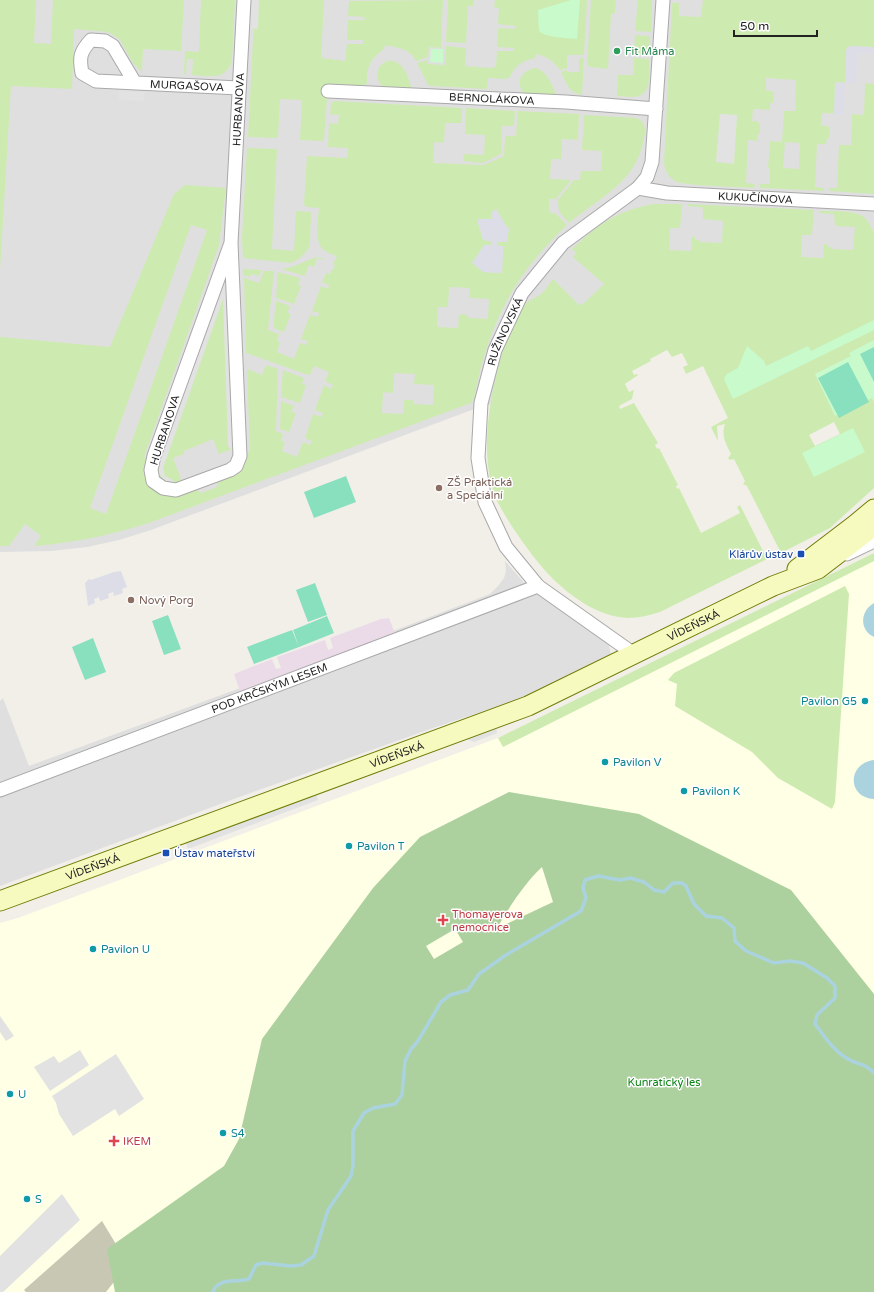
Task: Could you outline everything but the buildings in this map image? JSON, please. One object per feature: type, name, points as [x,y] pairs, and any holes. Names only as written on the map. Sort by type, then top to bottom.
[{"type":"main road","name":"VÍDEŇSKÁ","points":[[778,584],[874,509]]},
{"type":"main road","name":"VÍDEŇSKÁ","points":[[0,901],[528,706],[778,584],[818,568],[874,526]]},
{"type":"street","name":"HURBANOVA","points":[[231,243],[154,456],[151,470],[153,481],[163,488],[176,490],[230,470],[236,466],[240,456],[231,243],[244,0]]},
{"type":"street","name":"RUŽINOVSKÁ","points":[[634,654],[538,586],[506,547],[485,502],[478,458],[481,403],[495,350],[522,293],[563,243],[638,188],[647,177],[652,162],[663,0]]},
{"type":"street","name":"MURGAŠOVA","points":[[135,82],[239,88]]},
{"type":"street","name":"BERNOLÁKOVA","points":[[328,91],[566,102],[656,109]]},
{"type":"street","name":"KUKUČÍNOVA","points":[[638,188],[667,193],[874,204]]},
{"type":"street","points":[[818,568],[874,541]]},
{"type":"street","name":"POD KRČSKÝM LESEM","points":[[0,790],[538,586]]},
{"type":"shaded area","points":[[0,0],[874,0],[874,268],[499,402],[469,411],[151,530],[119,540],[87,547],[52,551],[0,552]]},
{"type":"shaded area","points":[[252,0],[259,0],[258,29],[249,28]]},
{"type":"shaded area","points":[[847,47],[874,47],[874,54],[858,53],[856,83],[845,83]]},
{"type":"shaded area","points":[[835,83],[845,83],[843,115],[834,114]]},
{"type":"shaded area","points":[[119,91],[145,92],[144,101],[119,100]]},
{"type":"shaded area","points":[[720,114],[737,115],[734,164],[716,162]]},
{"type":"shaded area","points":[[496,209],[506,226],[509,228],[507,242],[498,242],[496,245],[503,246],[502,273],[483,272],[472,263],[484,245],[492,245],[492,242],[483,240],[478,219],[491,219],[492,212]]},
{"type":"shaded area","points":[[229,276],[236,454],[228,446],[223,299],[163,468],[165,476],[173,480],[175,485],[164,481],[159,473],[158,462],[224,278]]},
{"type":"shaded area","name":"Thomayerova nemocnice","points":[[874,553],[874,1067],[117,1292],[0,1292],[0,923],[18,918],[503,736]]},
{"type":"shaded area","points":[[505,561],[528,587],[593,632],[609,645],[611,655],[606,662],[514,701],[436,727],[231,800],[0,886],[0,701],[3,698],[29,766],[240,688],[241,693],[396,636],[393,631],[490,594],[504,578],[506,571]]},
{"type":"shaded area","points":[[121,571],[127,587],[122,589],[123,593],[114,596],[113,592],[108,594],[109,598],[100,601],[99,597],[94,599],[95,603],[88,606],[85,583],[89,579],[91,580]]},
{"type":"shaded area","points":[[389,618],[396,636],[241,694],[234,674],[272,659],[276,669],[281,668],[277,657],[325,640],[328,650],[333,648],[330,638],[381,619]]},
{"type":"shaded area","points":[[496,727],[497,733],[474,742],[467,739]]},
{"type":"shaded area","points":[[315,790],[318,800],[188,849],[185,841]]},
{"type":"shaded area","points":[[0,1016],[14,1036],[6,1041],[0,1032]]},
{"type":"shaded area","points":[[80,1050],[89,1065],[50,1091],[34,1067],[54,1056],[59,1063]]},
{"type":"shaded area","points":[[116,1054],[144,1099],[119,1116],[115,1109],[73,1136],[59,1114],[52,1096]]},
{"type":"shaded area","points":[[62,1194],[80,1220],[3,1292],[0,1292],[0,1256]]},
{"type":"shaded area","points":[[102,1221],[128,1264],[106,1292],[26,1292],[24,1290]]},
{"type":"green space","points":[[0,0],[36,0],[34,43],[51,44],[53,0],[184,0],[181,51],[143,49],[142,72],[133,63],[120,40],[116,37],[108,32],[74,29],[72,89],[11,86],[0,270]]},
{"type":"green space","points":[[201,0],[235,0],[232,60],[230,67],[226,71],[216,76],[192,75],[193,59],[187,59],[186,74],[184,74],[185,51],[199,52]]},
{"type":"green space","points":[[255,0],[324,0],[321,58],[345,61],[347,44],[363,44],[363,40],[347,40],[348,20],[365,20],[364,17],[348,16],[349,1],[443,0],[441,48],[429,47],[428,57],[416,61],[407,51],[385,45],[384,49],[375,56],[370,63],[367,83],[363,87],[328,87],[323,141],[300,140],[302,100],[280,99],[278,138],[248,137]]},
{"type":"green space","points":[[448,0],[474,0],[473,6],[468,6],[466,43],[446,42]]},
{"type":"green space","points":[[495,0],[587,0],[584,55],[567,55],[567,68],[560,70],[549,59],[535,54],[535,58],[523,62],[517,67],[510,77],[506,79],[488,78],[487,89],[428,85],[417,63],[428,60],[428,64],[445,65],[446,46],[466,48],[465,66],[489,68],[496,67],[497,51],[514,51],[514,48],[497,47],[498,28],[515,29],[515,26],[498,24],[499,8],[494,7]]},
{"type":"green space","points":[[571,0],[580,0],[577,39],[546,35],[539,31],[538,10]]},
{"type":"green space","points":[[591,0],[616,0],[615,13],[611,14],[608,69],[590,67],[587,65]]},
{"type":"green space","points":[[638,0],[652,0],[651,32],[635,31]]},
{"type":"green space","points":[[703,0],[874,0],[874,52],[848,51],[855,83],[836,82],[835,94],[840,95],[842,114],[822,113],[821,125],[830,127],[829,138],[827,138],[826,144],[817,144],[815,187],[824,188],[824,191],[760,188],[760,184],[770,184],[770,168],[768,168],[770,141],[782,142],[784,111],[795,111],[796,80],[766,78],[766,90],[774,92],[773,103],[770,103],[770,109],[772,110],[753,109],[752,121],[758,121],[758,123],[760,123],[760,134],[758,134],[757,140],[760,141],[748,140],[746,183],[755,184],[754,188],[680,183],[675,181],[666,171],[664,163],[672,3],[679,3],[679,16],[701,17]],"holes":[[[785,142],[800,143],[799,169],[783,168]]]},
{"type":"green space","points":[[635,35],[650,36],[649,55],[634,54]]},
{"type":"green space","points":[[431,49],[443,49],[443,63],[430,62]]},
{"type":"green space","points":[[579,58],[584,58],[582,95],[571,90],[566,84],[561,72],[567,70],[567,72],[579,72]]},
{"type":"green space","points":[[634,58],[649,59],[649,80],[646,90],[643,94],[637,97],[617,96],[618,75],[633,75]]},
{"type":"green space","points":[[387,61],[393,61],[404,69],[412,89],[384,88],[381,85],[377,77],[377,73],[380,66]]},
{"type":"green space","points":[[534,68],[542,71],[548,78],[556,94],[555,96],[526,96],[520,88],[520,79],[522,76]]},
{"type":"green space","points":[[865,83],[874,84],[874,194],[829,191],[829,188],[837,188],[839,145],[851,145],[852,114],[864,115]]},
{"type":"green space","points":[[334,101],[462,108],[461,123],[445,123],[444,143],[434,142],[433,163],[484,165],[504,156],[505,136],[516,136],[518,111],[579,114],[578,140],[562,139],[561,159],[551,159],[550,179],[571,180],[556,199],[549,199],[549,212],[556,214],[567,225],[531,264],[517,283],[505,304],[495,325],[487,348],[474,399],[471,403],[149,523],[92,538],[34,546],[41,536],[25,524],[9,546],[0,546],[0,337],[110,347],[174,194],[185,185],[226,188],[219,245],[144,457],[147,458],[147,462],[173,496],[182,495],[197,490],[201,493],[217,487],[218,481],[227,478],[246,453],[250,452],[247,369],[262,375],[266,365],[278,369],[276,431],[283,434],[281,441],[285,442],[282,451],[297,457],[303,442],[310,445],[312,441],[305,438],[313,414],[321,417],[323,413],[315,410],[324,385],[331,389],[333,385],[325,381],[329,372],[314,366],[310,375],[305,374],[246,353],[244,278],[259,283],[264,271],[274,271],[268,330],[279,334],[277,341],[280,342],[277,352],[294,359],[300,343],[307,345],[308,341],[301,339],[310,315],[318,317],[319,313],[312,311],[321,286],[328,289],[329,285],[322,282],[326,273],[330,274],[332,269],[333,270],[335,266],[333,264],[337,256],[325,251],[319,243],[317,225],[319,208],[306,207],[304,204],[307,156],[347,158],[348,148],[328,147],[329,123],[338,124],[339,115],[330,114],[331,103]],"holes":[[[496,209],[506,226],[496,246],[503,246],[502,273],[483,272],[493,242],[478,219],[491,219]],[[191,225],[207,230],[106,514],[90,508]],[[449,287],[470,288],[469,298],[489,299],[488,319],[468,318],[468,315],[459,314],[458,328],[437,327],[438,307],[448,307]],[[394,373],[415,374],[414,384],[434,385],[433,405],[413,404],[413,400],[404,400],[403,414],[382,413],[383,392],[393,393]]]},
{"type":"green space","points":[[466,108],[515,111],[514,126],[502,126],[501,154],[483,163],[463,161],[464,154],[484,155],[485,135],[465,134]]},
{"type":"green space","points":[[584,115],[637,118],[644,124],[645,135],[640,153],[634,166],[625,177],[616,187],[569,223],[559,212],[558,200],[574,180],[580,180],[581,171],[601,171],[602,151],[582,150]]},
{"type":"green space","points":[[247,148],[277,149],[272,249],[294,251],[296,211],[311,212],[310,244],[308,250],[300,258],[291,263],[243,258],[242,238]]},
{"type":"green space","points":[[654,204],[682,204],[680,228],[670,228],[669,250],[691,251],[692,237],[695,237],[695,240],[699,240],[699,242],[722,243],[723,221],[703,219],[702,207],[687,206],[687,204],[814,210],[812,235],[802,235],[801,257],[823,258],[824,244],[827,244],[827,247],[831,247],[831,249],[853,250],[855,227],[835,226],[834,214],[819,213],[819,211],[855,213],[866,219],[874,233],[874,488],[830,528],[781,553],[747,486],[743,484],[745,481],[734,459],[730,460],[728,458],[731,454],[724,436],[725,424],[717,426],[718,441],[711,427],[728,418],[703,366],[686,374],[683,367],[688,365],[682,353],[672,357],[667,350],[650,359],[651,361],[632,371],[634,375],[638,375],[625,384],[629,392],[634,390],[632,399],[619,406],[620,409],[634,403],[658,443],[655,445],[657,449],[659,448],[678,485],[676,486],[677,489],[679,488],[701,533],[740,513],[737,507],[740,505],[767,559],[660,612],[640,617],[628,618],[607,614],[588,606],[570,594],[554,580],[532,555],[510,524],[494,494],[488,463],[487,431],[491,399],[498,368],[511,329],[521,309],[526,303],[542,293],[553,279],[578,304],[583,304],[604,284],[573,257],[576,253],[572,249],[591,232],[609,219],[629,210]],"holes":[[[834,422],[840,434],[815,446],[809,435]]]},
{"type":"green space","points":[[318,257],[324,260],[317,258],[314,267],[309,265],[305,276],[281,269],[291,267]]},
{"type":"green space","points":[[243,269],[262,270],[259,276],[251,274],[250,277],[243,275]]},
{"type":"green space","points":[[278,272],[300,278],[298,285],[301,286],[294,304],[276,298]]},
{"type":"green space","points":[[227,274],[234,448],[219,454],[213,439],[184,451],[184,454],[173,458],[182,486],[168,485],[160,479],[156,470]]},
{"type":"green space","points":[[276,301],[290,306],[287,313],[291,314],[284,332],[273,328]]},
{"type":"green space","points":[[874,320],[874,330],[733,399],[724,379],[727,374],[738,368],[747,346],[764,361],[766,366],[808,346],[811,351]]},
{"type":"green space","points":[[874,340],[874,403],[872,398],[835,416],[815,374],[851,356],[849,353]]},
{"type":"green space","points":[[874,347],[874,382],[860,354]]},
{"type":"green space","points":[[848,362],[869,402],[839,418],[818,378]]},
{"type":"green space","points":[[283,370],[304,378],[302,384],[306,385],[300,403],[281,397]]},
{"type":"green space","points":[[281,401],[294,406],[291,412],[296,413],[289,432],[280,429]]},
{"type":"green space","points":[[853,428],[865,452],[814,477],[802,453]]},
{"type":"green space","points":[[346,476],[356,502],[314,518],[304,492]]},
{"type":"green space","points":[[874,553],[874,561],[503,747],[498,738]]},
{"type":"green space","points":[[315,583],[327,615],[308,622],[296,590]]},
{"type":"green space","points":[[845,586],[849,594],[835,802],[832,809],[778,778],[752,752],[675,706],[677,684],[668,680],[674,673]]},
{"type":"green space","points":[[168,615],[181,649],[164,655],[152,621]]},
{"type":"green space","points":[[327,616],[334,633],[299,647],[293,630]]},
{"type":"green space","points":[[292,630],[299,647],[254,664],[247,647]]},
{"type":"green space","points":[[93,638],[106,672],[85,680],[72,647]]},
{"type":"green space","name":"Kunratický les","points":[[509,792],[639,814],[791,890],[874,994],[874,1292],[115,1292],[107,1249],[224,1166],[239,1139],[262,1039],[373,888],[420,837]],"holes":[[[542,867],[553,902],[502,926],[500,923],[524,886]],[[455,929],[463,942],[434,959],[426,946]]]},
{"type":"water","points":[[874,603],[874,637],[866,630],[863,620],[869,606]]},
{"type":"water","points":[[874,760],[874,799],[865,797],[859,792],[855,787],[854,780],[855,773],[859,767],[865,762]]},
{"type":"waterway","points":[[213,1292],[215,1287],[223,1282],[249,1279],[256,1265],[262,1263],[291,1266],[301,1265],[314,1256],[328,1210],[351,1176],[353,1166],[353,1131],[364,1113],[373,1108],[395,1104],[402,1095],[405,1061],[441,1002],[450,995],[468,990],[479,974],[506,955],[581,911],[586,898],[583,888],[585,880],[598,876],[620,880],[630,878],[644,882],[654,890],[664,892],[673,883],[682,883],[686,886],[694,904],[706,916],[722,918],[734,928],[735,941],[746,951],[774,963],[790,961],[803,963],[827,978],[835,986],[835,998],[817,1015],[815,1024],[840,1053],[850,1060],[867,1067],[874,1073]]},
{"type":"place","name":"Fit Máma","points":[[617,51]]},
{"type":"place","name":"ZŠ Praktická a Speciální","points":[[439,488]]},
{"type":"place","name":"Klárův ústav","points":[[801,554]]},
{"type":"place","name":"Nový Porg","points":[[131,600]]},
{"type":"place","name":"Pavilon G5","points":[[865,701]]},
{"type":"place","name":"Pavilon V","points":[[605,762]]},
{"type":"place","name":"Pavilon K","points":[[684,791]]},
{"type":"place","name":"Pavilon T","points":[[349,846]]},
{"type":"place","name":"Ústav mateřství","points":[[166,853]]},
{"type":"place","name":"Thomayerova nemocnice","points":[[443,920]]},
{"type":"place","name":"Pavilon U","points":[[93,949]]},
{"type":"place","name":"U","points":[[10,1094]]},
{"type":"place","name":"S4","points":[[223,1133]]},
{"type":"place","name":"IKEM","points":[[114,1141]]},
{"type":"place","name":"S","points":[[27,1199]]}]
